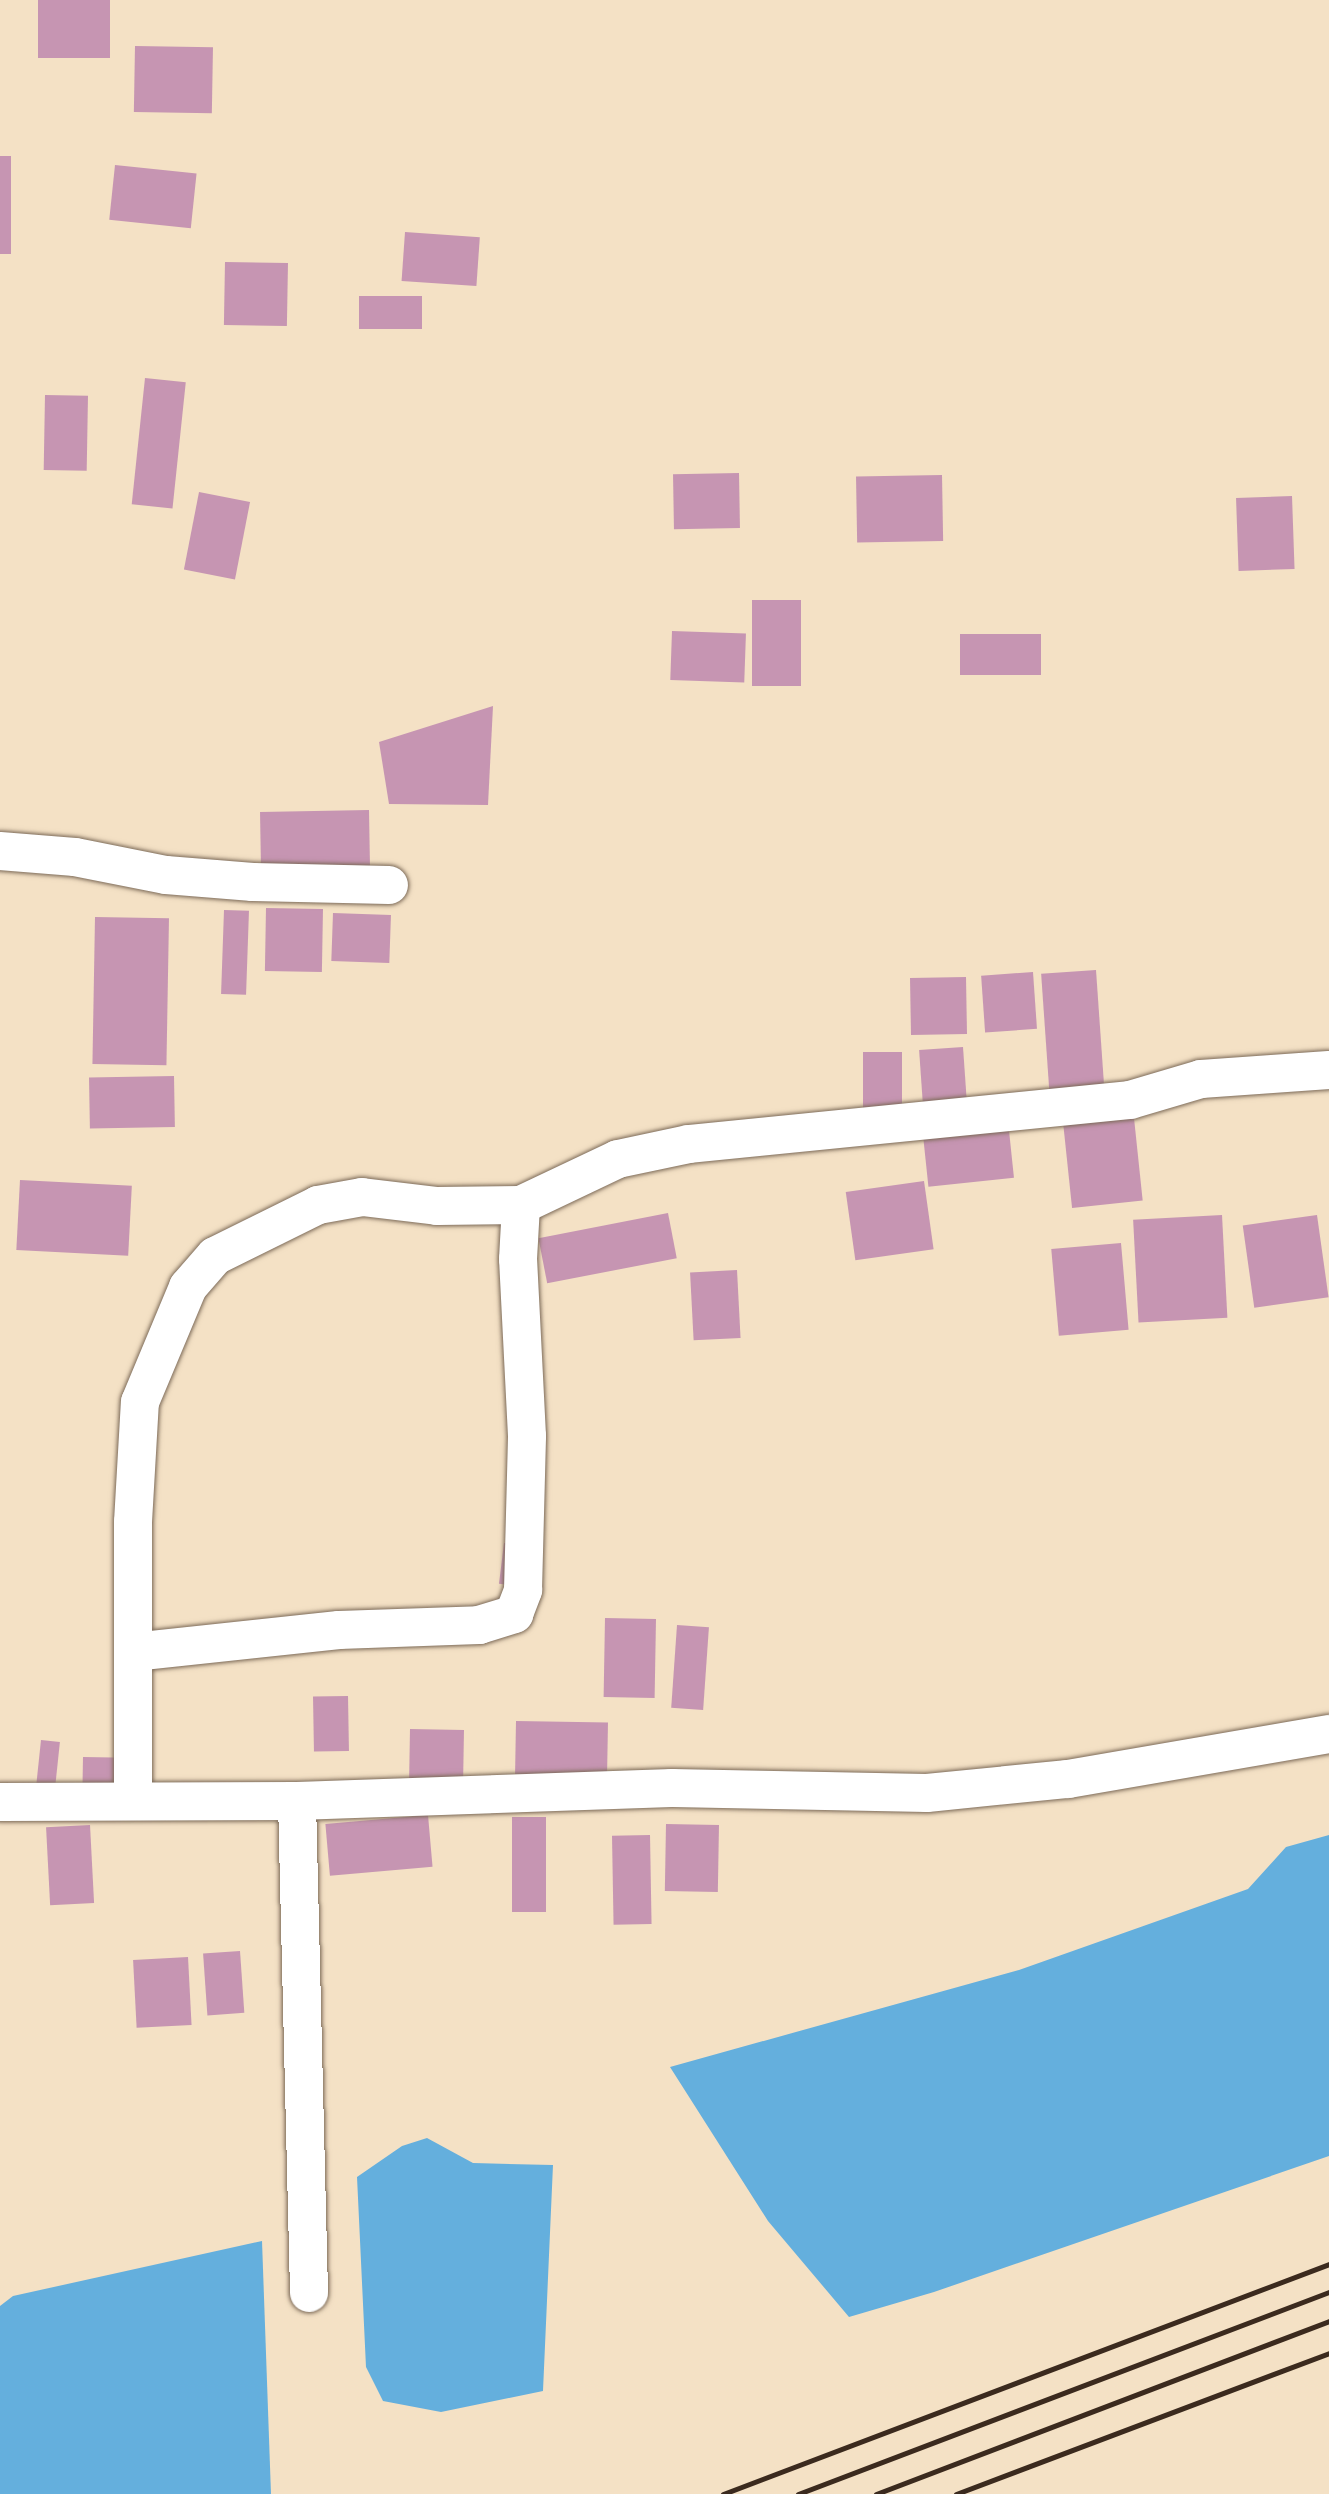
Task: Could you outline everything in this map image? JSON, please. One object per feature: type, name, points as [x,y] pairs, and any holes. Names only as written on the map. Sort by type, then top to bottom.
[{"type":"street","points":[[0,851],[75,857],[178,876],[297,885],[389,885]]},
{"type":"street","points":[[133,1800],[133,1522],[140,1402],[188,1287],[215,1256],[318,1205],[362,1197],[437,1206],[521,1205],[618,1159],[689,1144],[1130,1100],[1201,1079],[1329,1070]]},
{"type":"street","points":[[133,1652],[339,1630],[480,1625],[514,1614],[523,1591],[526,1449],[518,1259],[521,1205]]},
{"type":"street","points":[[0,1802],[297,1801],[672,1788],[927,1793],[1068,1779],[1329,1734]]},
{"type":"street","points":[[297,1801],[309,2293]]},
{"type":"water","points":[[1329,1835],[1329,2156],[934,2292],[849,2317],[768,2221],[670,2067],[1019,1970],[1248,1889],[1286,1847]]},
{"type":"water","points":[[427,2138],[473,2163],[553,2165],[543,2391],[441,2412],[383,2401],[366,2367],[357,2177],[402,2146]]},
{"type":"water","points":[[262,2241],[271,2494],[0,2494],[0,2306],[13,2296]]},
{"type":"building","points":[[38,0],[110,0],[110,58],[38,58]]},
{"type":"building","points":[[135,46],[213,47],[212,113],[134,112]]},
{"type":"building","points":[[0,156],[11,156],[11,254],[0,254]]},
{"type":"building","points":[[115,165],[197,174],[191,228],[109,220]]},
{"type":"building","points":[[405,232],[480,237],[476,286],[402,281]]},
{"type":"building","points":[[225,262],[288,263],[287,326],[224,325]]},
{"type":"building","points":[[359,296],[422,296],[422,329],[359,329]]},
{"type":"building","points":[[145,378],[186,382],[173,509],[132,504]]},
{"type":"building","points":[[45,395],[88,396],[87,471],[44,470]]},
{"type":"building","points":[[739,473],[740,528],[674,529],[673,474]]},
{"type":"building","points":[[942,475],[943,541],[857,542],[856,477]]},
{"type":"building","points":[[199,492],[250,502],[235,579],[184,570]]},
{"type":"building","points":[[1292,496],[1295,569],[1239,571],[1236,498]]},
{"type":"building","points":[[752,600],[801,600],[801,686],[752,686]]},
{"type":"building","points":[[672,631],[746,634],[744,683],[670,680]]},
{"type":"building","points":[[960,634],[1041,634],[1041,675],[960,675]]},
{"type":"building","points":[[493,706],[488,805],[389,804],[379,742]]},
{"type":"building","points":[[369,810],[370,877],[261,879],[260,812]]},
{"type":"building","points":[[266,908],[323,909],[322,972],[265,971]]},
{"type":"building","points":[[224,910],[249,911],[246,995],[221,994]]},
{"type":"building","points":[[333,913],[391,915],[389,963],[331,961]]},
{"type":"building","points":[[95,917],[169,918],[166,1065],[92,1064]]},
{"type":"building","points":[[1096,970],[1105,1095],[1050,1099],[1041,974]]},
{"type":"building","points":[[1033,972],[1037,1029],[985,1032],[981,976]]},
{"type":"building","points":[[966,977],[967,1034],[911,1035],[910,978]]},
{"type":"building","points":[[963,1047],[967,1107],[923,1110],[919,1050]]},
{"type":"building","points":[[863,1052],[902,1052],[902,1108],[863,1108]]},
{"type":"building","points":[[174,1076],[175,1127],[90,1128],[89,1077]]},
{"type":"building","points":[[1134,1118],[1143,1201],[1072,1208],[1063,1125]]},
{"type":"building","points":[[1008,1121],[1014,1178],[928,1187],[922,1130]]},
{"type":"building","points":[[20,1180],[132,1186],[128,1256],[16,1250]]},
{"type":"building","points":[[924,1181],[934,1249],[855,1260],[846,1192]]},
{"type":"building","points":[[668,1213],[677,1258],[547,1283],[538,1238]]},
{"type":"building","points":[[1222,1215],[1227,1318],[1139,1323],[1133,1220]]},
{"type":"building","points":[[1317,1215],[1329,1297],[1254,1308],[1243,1225]]},
{"type":"building","points":[[1121,1243],[1129,1330],[1059,1336],[1051,1249]]},
{"type":"building","points":[[737,1270],[741,1338],[694,1340],[690,1272]]},
{"type":"building","points":[[504,1543],[520,1545],[515,1586],[499,1584]]},
{"type":"building","points":[[605,1618],[656,1619],[655,1698],[604,1697]]},
{"type":"building","points":[[677,1625],[709,1627],[703,1710],[671,1708]]},
{"type":"building","points":[[348,1696],[349,1751],[314,1752],[313,1697]]},
{"type":"building","points":[[516,1721],[608,1723],[607,1776],[515,1774]]},
{"type":"building","points":[[410,1729],[464,1730],[463,1792],[409,1791]]},
{"type":"building","points":[[41,1740],[60,1742],[55,1792],[36,1790]]},
{"type":"building","points":[[83,1757],[129,1758],[129,1785],[83,1784]]},
{"type":"building","points":[[428,1815],[433,1867],[330,1876],[325,1824]]},
{"type":"building","points":[[512,1817],[546,1817],[546,1912],[512,1912]]},
{"type":"building","points":[[666,1824],[719,1825],[718,1892],[665,1891]]},
{"type":"building","points":[[90,1825],[94,1903],[50,1905],[46,1827]]},
{"type":"building","points":[[650,1835],[652,1924],[614,1925],[612,1836]]},
{"type":"building","points":[[240,1951],[244,2013],[207,2015],[203,1954]]},
{"type":"building","points":[[188,1957],[192,2025],[137,2028],[133,1960]]},
{"type":"railway","points":[[723,2494],[1329,2264]]},
{"type":"railway","points":[[798,2494],[1329,2292]]},
{"type":"railway","points":[[876,2494],[1329,2321]]},
{"type":"railway","points":[[956,2494],[1329,2353]]}]
